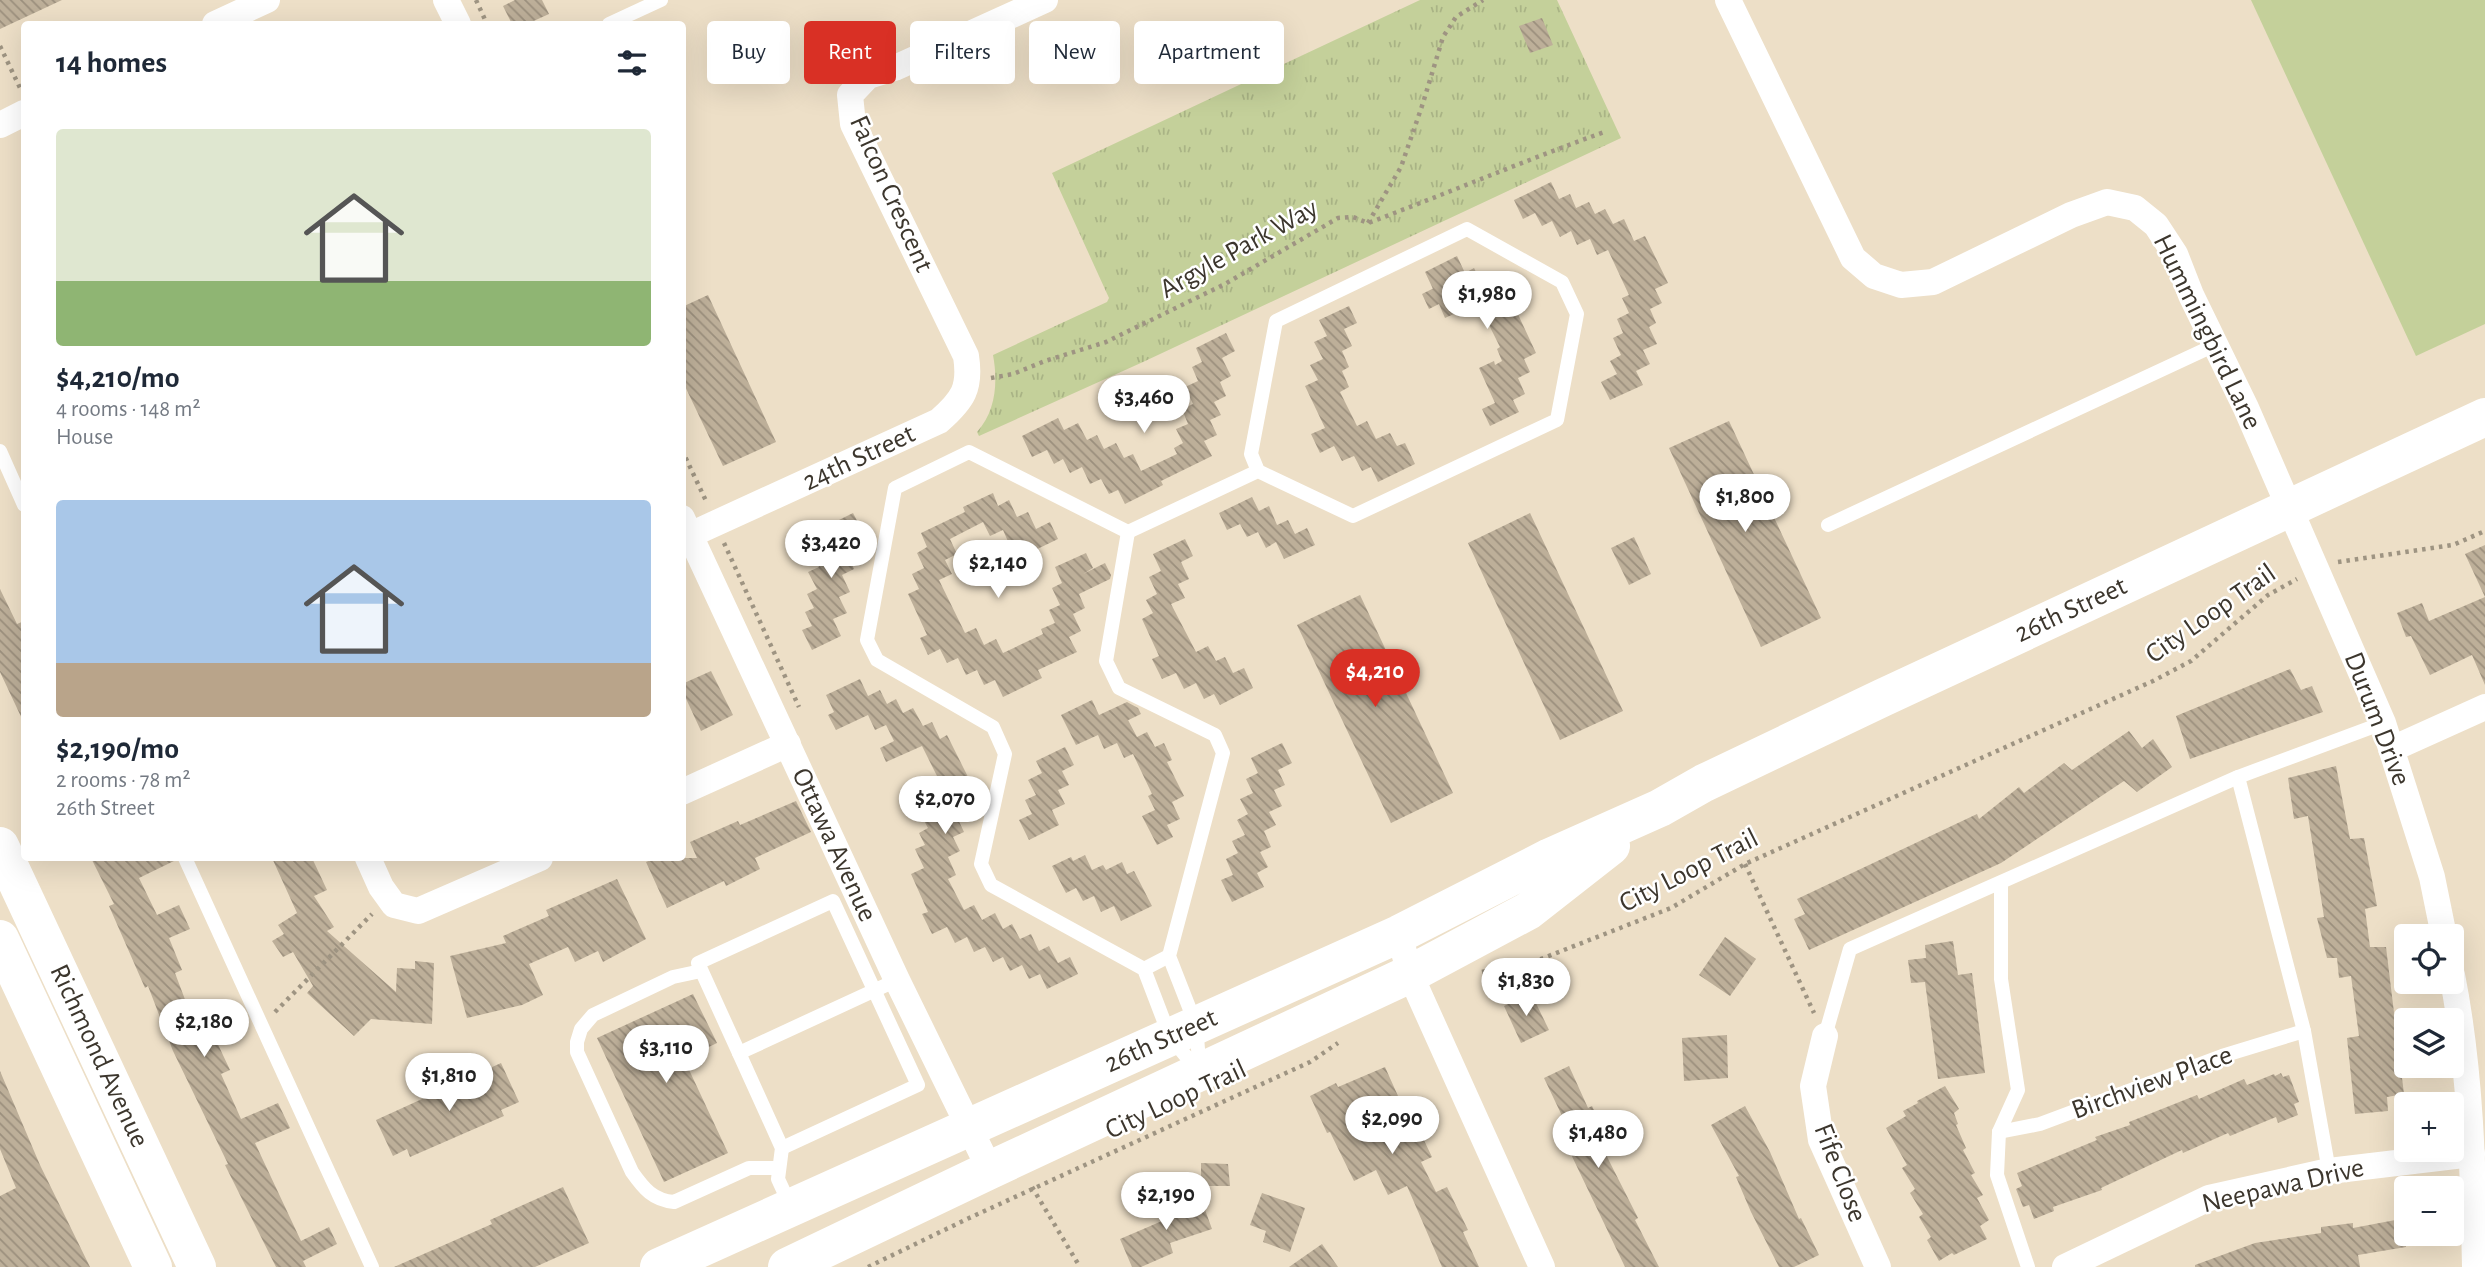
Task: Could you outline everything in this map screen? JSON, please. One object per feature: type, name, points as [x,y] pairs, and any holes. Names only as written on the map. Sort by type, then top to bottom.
[{"type":"street","points":[[222,21],[267,0]]},
{"type":"street","points":[[446,0],[456,21]]},
{"type":"street","name":"Falcon Crescent","points":[[969,377],[966,356],[853,124],[850,95],[868,76],[897,67],[1045,0]]},
{"type":"street","name":"Hummingbird Lane","points":[[1728,0],[1853,258],[1874,276],[1901,285],[1933,282],[2071,215],[2106,202],[2135,208],[2156,226],[2175,254],[2291,509]]},
{"type":"street","points":[[0,125],[21,114]]},
{"type":"street","name":"24th Street","points":[[686,527],[939,421],[957,406],[969,377]]},
{"type":"street","name":"26th Street","points":[[659,1267],[1399,934],[1550,857],[1660,808],[1704,783],[1869,704],[2485,417]]},
{"type":"street","name":"Durum Drive","points":[[2291,509],[2383,723],[2432,877],[2442,924]]},
{"type":"street","name":"Ottawa Avenue","points":[[686,527],[788,744],[886,985],[970,1129],[989,1170]]},
{"type":"street","points":[[2392,749],[2485,707]]},
{"type":"street","points":[[686,790],[788,744]]},
{"type":"street","name":"26th Street","points":[[787,1267],[1410,974],[1528,911],[1660,808]]},
{"type":"street","name":"Richmond Avenue","points":[[0,846],[197,1267]]},
{"type":"street","points":[[369,861],[381,887],[394,905],[418,911],[533,861]]},
{"type":"street","points":[[1399,934],[1410,974],[1542,1267]]},
{"type":"street","name":"Richmond Avenue","points":[[0,939],[153,1267]]},
{"type":"street","points":[[2456,994],[2472,1154],[2475,1267]]},
{"type":"street","name":"Fife Close","points":[[1825,1036],[1813,1086],[1821,1140],[1878,1267]]},
{"type":"street","name":"Neepawa Drive","points":[[2065,1267],[2209,1198],[2329,1171],[2472,1154]]},
{"type":"lane","points":[[616,21],[661,0]]},
{"type":"lane","points":[[1467,229],[1562,282],[1577,314],[1557,420],[1353,516],[1258,471],[1251,454],[1276,321],[1467,229]]},
{"type":"lane","points":[[1828,526],[2215,345]]},
{"type":"lane","points":[[0,451],[21,498]]},
{"type":"lane","points":[[1128,532],[969,452],[895,488],[867,640],[877,660],[993,727],[1006,754],[981,864],[991,885],[1144,969],[1183,1031],[1200,1073]]},
{"type":"lane","points":[[1128,532],[1258,471]]},
{"type":"lane","points":[[1128,532],[1106,661],[1119,688],[1215,736],[1223,753],[1169,956],[1183,1031],[1200,1073]]},
{"type":"lane","points":[[1825,1036],[1850,949],[2238,777],[2383,723]]},
{"type":"lane","points":[[2238,777],[2304,1031],[2329,1171]]},
{"type":"lane","points":[[186,861],[372,1267]]},
{"type":"lane","points":[[2001,884],[2001,979],[2018,1090],[1999,1132],[1997,1175],[2028,1267]]},
{"type":"lane","points":[[782,1148],[918,1084],[886,985],[834,901],[698,963],[782,1148],[778,1179],[790,1206]]},
{"type":"lane","points":[[1144,969],[1169,956]]},
{"type":"lane","points":[[701,971],[673,977],[593,1015],[581,1029],[577,1052],[632,1172],[644,1190],[661,1200],[674,1202],[749,1168],[779,1168]]},
{"type":"lane","points":[[739,1053],[886,985]]},
{"type":"lane","name":"Birchview Place","points":[[1999,1132],[2040,1124],[2222,1056],[2304,1031]]},
{"type":"path","points":[[1368,223],[1401,167],[1443,37],[1456,17],[1483,0]]},
{"type":"path","points":[[0,46],[21,90]]},
{"type":"path","name":"Argyle Park Way","points":[[969,377],[991,378],[1013,374],[1106,342],[1225,285],[1338,218],[1353,216],[1368,223],[1607,131]]},
{"type":"path","points":[[686,459],[706,502]]},
{"type":"path","name":"City Loop Trail","points":[[1470,973],[1508,968],[1541,959],[1671,908],[1745,864],[2152,681],[2191,661],[2268,595],[2316,570],[2336,562],[2453,545],[2485,531]]},
{"type":"path","points":[[1745,864],[1825,1036]]},
{"type":"path","points":[[262,1025],[375,912]]},
{"type":"path","name":"City Loop Trail","points":[[868,1267],[1033,1188],[1310,1062],[1342,1039]]},
{"type":"path","points":[[1033,1188],[1080,1267]]},
{"type":"green space","points":[[1420,0],[1557,0],[1621,138],[979,436],[977,432],[988,415],[994,396],[993,355],[1107,302],[1109,298],[1052,173],[1241,84],[1284,84],[1284,64]]},
{"type":"green space","points":[[2251,0],[2485,0],[2485,324],[2416,356]]},
{"type":"building","points":[[0,0],[62,0],[0,29]]},
{"type":"building","points":[[515,0],[542,0],[549,14],[534,21],[510,21],[503,6]]},
{"type":"building","points":[[1542,18],[1553,45],[1530,53],[1519,26]]},
{"type":"building","points":[[1551,182],[1559,199],[1570,194],[1576,208],[1589,202],[1595,214],[1605,209],[1613,224],[1624,219],[1634,241],[1645,236],[1668,283],[1655,289],[1662,303],[1650,309],[1656,323],[1649,327],[1657,344],[1643,350],[1650,364],[1636,371],[1643,385],[1610,400],[1601,382],[1617,374],[1610,361],[1621,355],[1613,338],[1623,333],[1617,319],[1629,313],[1622,298],[1629,295],[1608,250],[1597,255],[1590,239],[1577,245],[1571,231],[1560,237],[1552,221],[1542,226],[1535,213],[1523,219],[1514,200]]},
{"type":"building","points":[[1457,256],[1465,273],[1474,268],[1481,282],[1491,278],[1499,295],[1507,291],[1536,353],[1524,359],[1530,372],[1518,378],[1525,394],[1513,400],[1519,412],[1490,426],[1482,409],[1495,403],[1479,368],[1494,361],[1495,365],[1502,361],[1497,349],[1500,347],[1478,303],[1445,318],[1439,304],[1429,309],[1422,294],[1433,289],[1425,272]]},
{"type":"building","points":[[708,295],[776,442],[723,466],[686,388],[686,305]]},
{"type":"building","points":[[1349,306],[1357,323],[1344,329],[1352,346],[1342,351],[1349,367],[1342,371],[1349,387],[1340,392],[1357,426],[1367,421],[1376,439],[1390,433],[1397,446],[1405,443],[1415,464],[1378,482],[1371,467],[1362,471],[1354,456],[1342,461],[1334,446],[1320,453],[1311,434],[1325,428],[1305,386],[1318,380],[1310,365],[1323,359],[1314,342],[1327,336],[1319,320]]},
{"type":"building","points":[[1226,333],[1235,351],[1222,358],[1231,376],[1220,382],[1226,396],[1214,402],[1221,415],[1210,420],[1217,435],[1204,441],[1212,456],[1161,481],[1163,485],[1125,504],[1118,490],[1109,494],[1101,479],[1090,484],[1082,467],[1070,473],[1063,459],[1054,464],[1047,450],[1032,457],[1022,436],[1058,418],[1064,430],[1078,423],[1087,440],[1097,435],[1104,449],[1116,443],[1124,458],[1133,454],[1141,471],[1177,454],[1174,448],[1183,443],[1176,429],[1188,424],[1182,409],[1193,404],[1185,387],[1198,381],[1192,367],[1202,362],[1196,348]]},
{"type":"building","points":[[1729,421],[1821,618],[1761,647],[1669,448]]},
{"type":"building","points":[[993,493],[998,506],[1009,500],[1017,517],[1028,512],[1036,529],[1050,522],[1058,539],[1027,554],[1021,540],[1010,546],[1003,530],[990,536],[983,522],[950,539],[957,554],[945,560],[952,574],[939,580],[965,633],[976,628],[984,645],[996,639],[1003,653],[1043,634],[1041,629],[1055,623],[1049,610],[1060,605],[1052,588],[1062,583],[1055,567],[1086,553],[1093,568],[1083,574],[1105,563],[1111,575],[1110,579],[1079,594],[1085,608],[1073,614],[1081,631],[1069,637],[1077,652],[1038,670],[1042,678],[1003,697],[995,680],[984,685],[977,670],[966,675],[958,658],[947,663],[940,649],[928,655],[920,638],[927,635],[908,594],[919,589],[912,574],[924,568],[917,553],[927,547],[921,533],[965,512],[963,507]]},
{"type":"building","points":[[1252,497],[1259,511],[1269,506],[1277,525],[1288,520],[1295,534],[1307,528],[1315,545],[1284,559],[1276,542],[1266,548],[1258,532],[1247,537],[1240,524],[1227,530],[1219,513]]},
{"type":"building","points":[[853,513],[862,530],[853,534],[861,551],[849,557],[854,569],[842,575],[850,592],[839,597],[847,613],[833,619],[841,636],[812,650],[802,630],[812,626],[805,612],[814,608],[807,594],[817,589],[808,572],[819,567],[812,552],[824,546],[817,531]]},
{"type":"building","points":[[1530,513],[1623,711],[1560,740],[1468,543]]},
{"type":"building","points":[[1634,537],[1651,574],[1629,585],[1611,548]]},
{"type":"building","points":[[1185,539],[1193,556],[1181,562],[1189,579],[1178,584],[1185,598],[1171,604],[1196,652],[1208,646],[1216,661],[1225,657],[1233,673],[1244,668],[1253,688],[1220,705],[1214,694],[1204,699],[1196,683],[1184,689],[1176,673],[1162,679],[1152,659],[1159,656],[1142,619],[1153,613],[1146,600],[1157,594],[1149,577],[1161,571],[1153,554]]},
{"type":"building","points":[[2485,545],[2485,597],[2465,554]]},
{"type":"building","points":[[0,589],[17,624],[21,622],[21,717],[0,672]]},
{"type":"building","points":[[1360,595],[1453,793],[1391,823],[1297,625]]},
{"type":"building","points":[[2485,597],[2485,685],[2472,655],[2430,675],[2411,636],[2406,637],[2397,613],[2422,603],[2429,621]]},
{"type":"building","points":[[2290,669],[2301,690],[2312,686],[2323,712],[2190,759],[2176,716]]},
{"type":"building","points":[[711,671],[733,715],[701,731],[686,699],[686,682]]},
{"type":"building","points":[[860,679],[868,696],[880,690],[887,704],[896,699],[903,713],[913,708],[923,726],[932,722],[940,739],[947,735],[974,789],[961,795],[968,809],[956,815],[964,832],[953,837],[960,851],[948,857],[956,875],[948,879],[964,910],[974,905],[982,920],[995,913],[1003,929],[1012,924],[1020,939],[1031,934],[1039,951],[1049,946],[1058,963],[1070,957],[1078,974],[1047,989],[1040,974],[1029,979],[1022,965],[1010,971],[1003,957],[993,962],[985,947],[974,952],[967,937],[955,943],[947,927],[932,934],[922,914],[928,912],[911,874],[924,868],[915,849],[925,845],[919,833],[928,828],[920,813],[933,807],[926,791],[941,784],[922,746],[886,762],[880,748],[894,741],[886,725],[875,730],[868,715],[836,730],[828,715],[834,712],[826,695]]},
{"type":"building","points":[[1092,700],[1099,715],[1127,702],[1138,708],[1141,714],[1128,720],[1137,737],[1147,732],[1155,747],[1164,743],[1172,760],[1167,762],[1184,796],[1172,802],[1180,819],[1167,825],[1173,837],[1157,845],[1142,816],[1155,810],[1148,796],[1152,794],[1133,754],[1124,758],[1117,743],[1104,749],[1098,735],[1076,745],[1061,715]]},
{"type":"building","points":[[2129,731],[2142,748],[2153,739],[2172,767],[2137,792],[2124,781],[2001,863],[1809,950],[1794,919],[1805,914],[1797,899],[1977,814],[1979,819],[2019,787],[2024,793],[2064,763],[2072,770]]},
{"type":"building","points":[[1282,743],[1292,763],[1278,770],[1285,785],[1274,790],[1282,806],[1269,812],[1276,825],[1264,831],[1271,847],[1260,852],[1268,867],[1257,873],[1264,887],[1232,902],[1221,880],[1233,875],[1226,859],[1238,853],[1232,841],[1245,835],[1237,820],[1248,814],[1240,799],[1253,793],[1246,779],[1258,773],[1251,758]]},
{"type":"building","points":[[1065,747],[1074,765],[1062,771],[1069,785],[1058,790],[1065,804],[1052,810],[1059,825],[1029,840],[1019,820],[1032,814],[1025,800],[1036,795],[1028,780],[1042,773],[1036,761]]},
{"type":"building","points":[[2336,766],[2350,839],[2364,838],[2377,906],[2365,909],[2370,947],[2386,947],[2394,1012],[2394,1078],[2402,1078],[2404,1092],[2394,1092],[2394,1096],[2387,1097],[2388,1111],[2355,1114],[2347,1038],[2359,1036],[2351,976],[2339,978],[2337,958],[2327,958],[2317,918],[2324,917],[2308,816],[2294,819],[2288,778]]},
{"type":"building","points":[[796,801],[811,832],[755,858],[760,869],[726,886],[724,881],[667,908],[646,862],[686,861],[686,858],[697,858],[690,842],[738,821],[740,825]]},
{"type":"building","points":[[1085,855],[1092,870],[1103,865],[1106,870],[1122,862],[1127,874],[1134,871],[1152,906],[1121,921],[1114,906],[1101,912],[1094,896],[1083,901],[1076,888],[1066,893],[1052,866],[1071,857],[1073,861]]},
{"type":"building","points":[[92,861],[174,861],[139,878],[157,915],[179,905],[190,929],[169,938],[182,970],[175,973],[201,1042],[214,1036],[230,1070],[221,1074],[241,1119],[278,1103],[290,1128],[255,1143],[301,1241],[329,1227],[337,1244],[303,1261],[306,1267],[276,1267],[225,1165],[228,1164],[173,1051],[148,986],[145,988],[109,906],[114,904]]},
{"type":"building","points":[[273,861],[313,861],[327,890],[314,896],[334,927],[327,931],[396,992],[397,968],[415,969],[415,961],[434,963],[432,1024],[371,1019],[354,1036],[307,993],[313,986],[293,952],[283,957],[272,941],[284,934],[278,925],[297,913]]},
{"type":"building","points":[[617,879],[646,939],[603,962],[598,951],[575,962],[568,947],[529,964],[543,995],[522,1005],[467,1018],[450,956],[506,943],[503,936],[549,916],[546,910]]},
{"type":"building","points":[[1725,937],[1756,959],[1730,996],[1699,975]]},
{"type":"building","points":[[1953,941],[1958,975],[1972,973],[1985,1073],[1938,1079],[1925,982],[1911,983],[1908,960],[1926,958],[1925,945]]},
{"type":"building","points":[[1531,993],[1549,1030],[1521,1043],[1504,1006]]},
{"type":"building","points":[[693,994],[717,1043],[684,1059],[728,1153],[664,1182],[597,1038]]},
{"type":"building","points":[[1727,1035],[1728,1078],[1684,1081],[1682,1038]]},
{"type":"building","points":[[501,1063],[519,1102],[501,1110],[504,1116],[410,1157],[407,1149],[393,1156],[376,1120]]},
{"type":"building","points":[[1569,1066],[1588,1108],[1592,1106],[1603,1129],[1595,1133],[1638,1218],[1635,1220],[1659,1267],[1625,1267],[1556,1123],[1564,1120],[1544,1078]]},
{"type":"building","points":[[1385,1067],[1415,1134],[1420,1132],[1432,1157],[1421,1162],[1436,1192],[1447,1187],[1468,1230],[1463,1232],[1479,1267],[1442,1267],[1407,1186],[1388,1195],[1376,1170],[1354,1181],[1330,1132],[1327,1133],[1310,1096],[1336,1083],[1338,1087]]},
{"type":"building","points":[[0,1071],[40,1165],[90,1267],[0,1267],[0,1196],[16,1188],[0,1149]]},
{"type":"building","points":[[2281,1073],[2283,1077],[2289,1075],[2299,1102],[2294,1104],[2298,1115],[2278,1123],[2276,1117],[2230,1136],[2228,1133],[2183,1153],[2182,1150],[2101,1188],[2102,1190],[2053,1207],[2054,1211],[2034,1219],[2029,1205],[2023,1207],[2016,1189],[2022,1186],[2017,1173],[2097,1140],[2095,1137],[2130,1125],[2129,1122],[2197,1095],[2199,1099],[2244,1079],[2247,1085]]},
{"type":"building","points":[[1945,1086],[1959,1109],[1954,1113],[1958,1124],[1956,1125],[1966,1148],[1963,1150],[1975,1173],[1971,1175],[1983,1195],[1977,1198],[1989,1220],[1980,1226],[1987,1239],[1939,1261],[1927,1240],[1931,1237],[1919,1217],[1923,1214],[1910,1193],[1915,1189],[1902,1168],[1907,1165],[1886,1128],[1906,1116],[1903,1111],[1918,1103],[1917,1101]]},
{"type":"building","points":[[1745,1106],[1819,1255],[1794,1267],[1779,1267],[1751,1212],[1736,1177],[1739,1176],[1711,1125]]},
{"type":"building","points":[[1201,1163],[1228,1164],[1230,1186],[1201,1186]]},
{"type":"building","points":[[563,1187],[589,1243],[535,1267],[394,1267],[492,1224],[490,1220]]},
{"type":"building","points":[[1262,1193],[1305,1208],[1290,1252],[1263,1242],[1266,1231],[1250,1225]]},
{"type":"building","points":[[1200,1196],[1212,1229],[1170,1243],[1173,1253],[1141,1267],[1132,1267],[1120,1239],[1162,1221],[1158,1211]]},
{"type":"building","points":[[2394,1220],[2394,1246],[2406,1247],[2358,1255],[2360,1267],[2195,1267],[2255,1243],[2321,1233],[2321,1227],[2353,1223],[2353,1228]]},
{"type":"building","points":[[1322,1244],[1338,1267],[1289,1267]]}]
